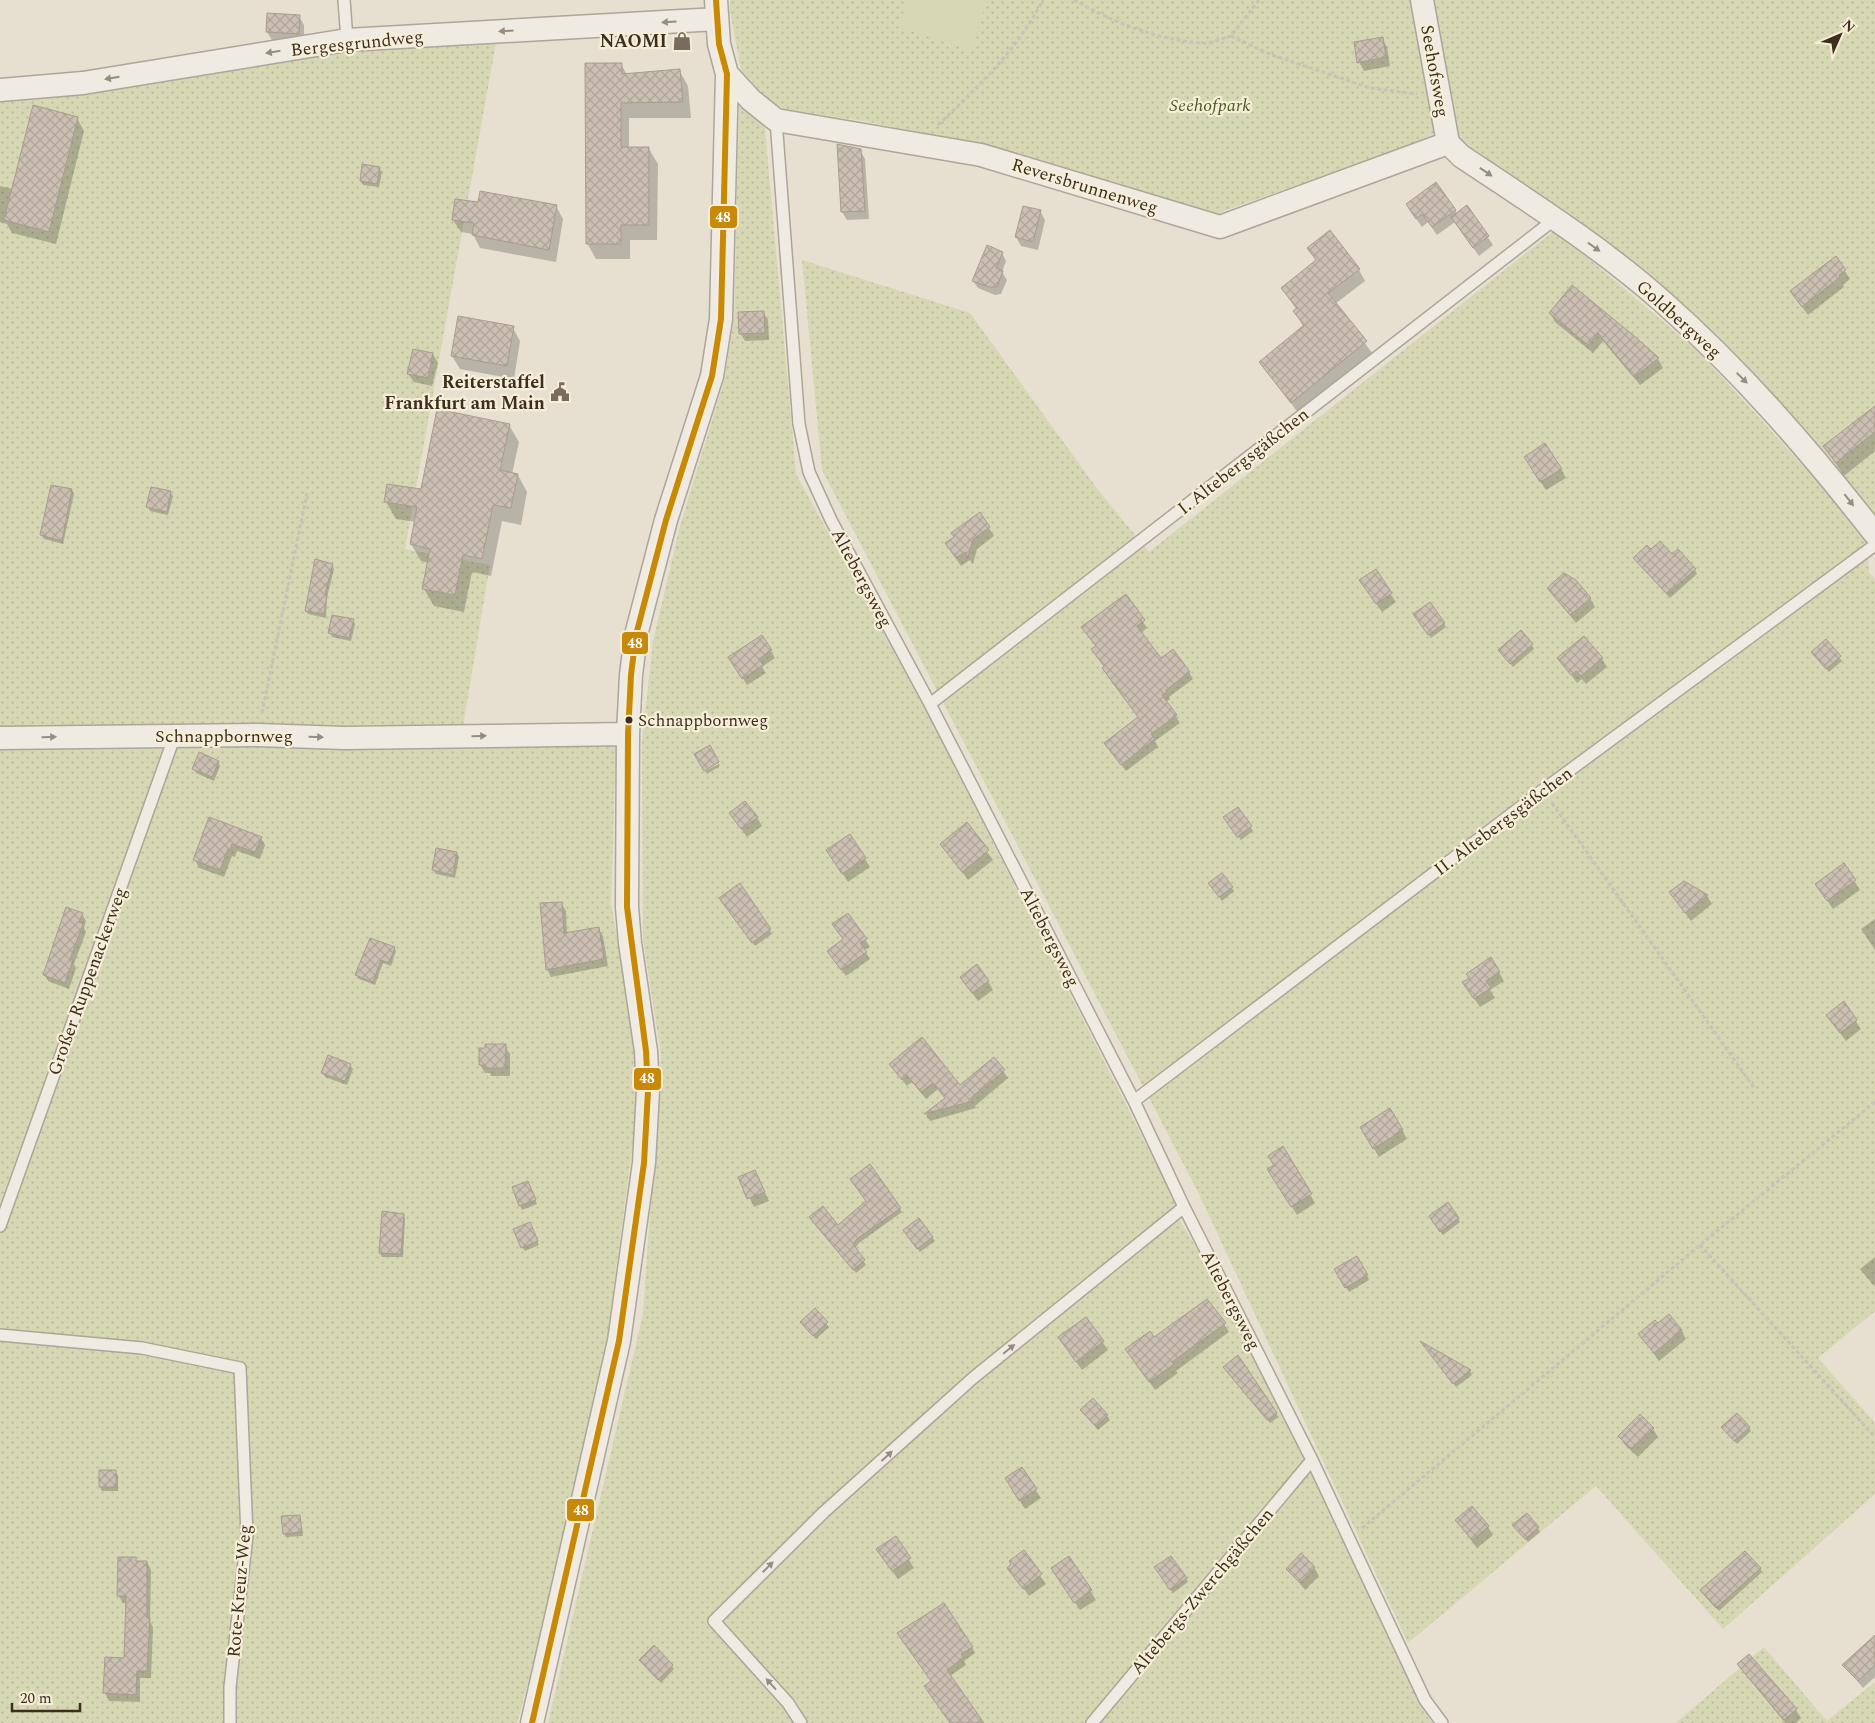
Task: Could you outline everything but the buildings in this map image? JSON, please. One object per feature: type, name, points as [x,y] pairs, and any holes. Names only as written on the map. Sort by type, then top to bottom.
[{"type":"street","name":"Seehofsweg","points":[[1422,0],[1448,142]]},
{"type":"street","name":"Bergesgrundweg","points":[[0,90],[83,83],[348,40],[717,10]]},
{"type":"street","points":[[532,1723],[619,1341],[644,1163],[648,1091],[646,1051],[630,943],[627,907],[628,734],[636,635],[666,520],[712,376],[721,319],[727,74],[719,44],[717,10]]},
{"type":"street","name":"Reversbrunnenweg","points":[[727,74],[751,100],[776,120],[982,155],[1220,227],[1448,142]]},
{"type":"street","name":"Goldbergweg","points":[[1448,142],[1461,156],[1555,219],[1617,264],[1702,338],[1787,426],[1875,534]]},
{"type":"street","name":"Schnappbornweg","points":[[0,738],[258,735],[344,738],[628,734]]},
{"type":"lane","points":[[344,0],[348,40]]},
{"type":"lane","name":"Altebergsweg","points":[[776,120],[799,424],[809,472],[830,520],[930,704],[1134,1101],[1184,1207],[1350,1538],[1425,1700],[1442,1723]]},
{"type":"lane","name":"I. Altebergsgäßchen","points":[[930,704],[1555,219]]},
{"type":"lane","name":"II. Altebergsgäßchen","points":[[1134,1101],[1543,790],[1875,545]]},
{"type":"lane","name":"Großer Ruppenackerweg","points":[[0,1226],[175,735]]},
{"type":"lane","points":[[800,1723],[788,1702],[714,1621],[824,1512],[973,1378],[1184,1207]]},
{"type":"lane","name":"Rote-Kreuz-Weg","points":[[0,1335],[142,1348],[240,1368],[247,1535],[230,1687],[230,1723]]},
{"type":"lane","name":"Altebergs-Zwerchgäßchen","points":[[1092,1723],[1312,1460]]},
{"type":"path","points":[[960,104],[996,70],[1031,22],[1043,0]]},
{"type":"path","points":[[1074,0],[1092,10],[1144,32],[1206,43],[1231,36],[1259,0]]},
{"type":"path","points":[[1231,36],[1272,55],[1370,88],[1440,97]]},
{"type":"path","points":[[258,735],[307,493]]},
{"type":"path","points":[[1543,790],[1755,1089]]},
{"type":"path","points":[[1350,1538],[1700,1245],[1875,1102]]},
{"type":"path","points":[[1700,1245],[1875,1437]]},
{"type":"green space","name":"Seehofpark","points":[[730,0],[1415,0],[1440,130],[1409,146],[1212,215],[981,144],[863,121],[784,109],[770,102],[741,70],[730,10]]},
{"type":"green space","points":[[907,0],[987,0],[971,50],[899,27]]},
{"type":"green space","points":[[1430,0],[1875,0],[1875,521],[1615,253],[1451,134]]},
{"type":"green space","points":[[496,43],[405,549],[490,565],[460,744],[616,743],[611,904],[638,1049],[636,1120],[606,1345],[549,1606],[517,1723],[0,1723],[0,98],[402,46]]},
{"type":"green space","points":[[739,106],[764,118],[796,474],[928,714],[1177,1205],[1180,1221],[1248,1331],[1325,1488],[1420,1705],[1432,1723],[548,1723],[643,1314],[661,1055],[643,939],[642,742],[653,641],[680,526],[724,381],[734,320]]},
{"type":"green space","points":[[1555,230],[1699,352],[1867,536],[1869,572],[1875,579],[1875,1311],[1818,1358],[1875,1423],[1875,1494],[1723,1629],[1596,1486],[1408,1643],[1198,1192],[822,470],[802,260],[970,313],[1098,490],[1149,552]]},
{"type":"green space","points":[[1764,1647],[1827,1721],[1875,1682],[1875,1723],[1676,1723]]},
{"type":"transit line","name":"48","points":[[532,1723],[619,1341],[644,1163],[648,1091],[646,1051],[627,907],[628,734],[631,675],[636,635],[666,520],[712,376],[721,319],[727,74],[719,44],[716,0]]},
{"type":"place","name":"NAOMI","points":[[682,41]]},
{"type":"place","name":"Reiterstaffel Frankfurt am Main","points":[[560,392]]},
{"type":"place","name":"Schnappbornweg","points":[[629,720]]}]
